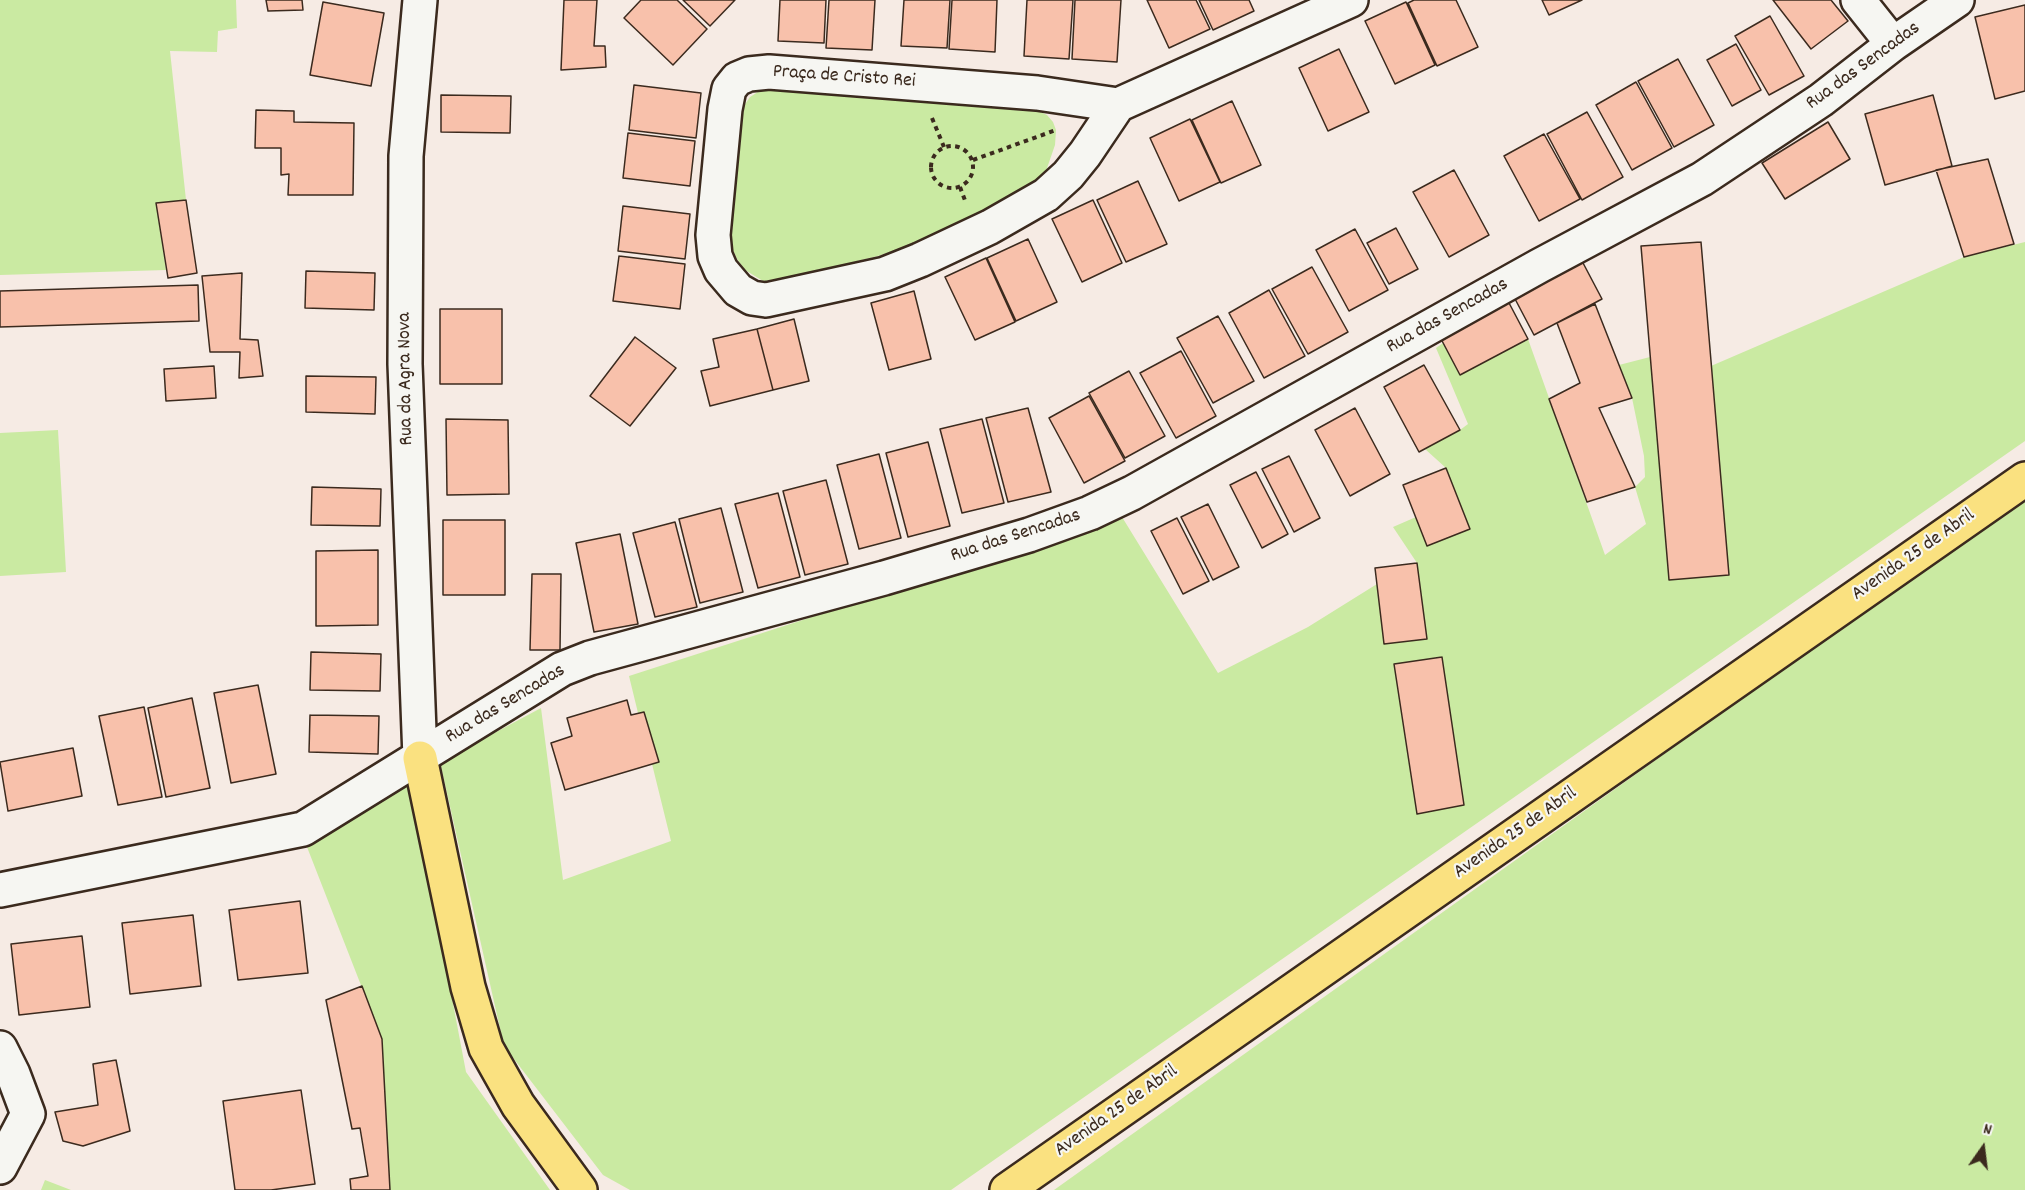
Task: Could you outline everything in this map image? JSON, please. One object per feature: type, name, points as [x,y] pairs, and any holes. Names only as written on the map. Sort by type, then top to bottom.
[{"type":"main road","name":"Avenida 25 de Abril","points":[[1007,1190],[2025,479]]},
{"type":"main road","points":[[420,758],[468,987],[486,1048],[518,1105],[580,1190]]},
{"type":"street","name":"Rua da Agra Nova","points":[[420,0],[406,156],[405,352],[420,758]]},
{"type":"street","points":[[1118,105],[1351,0]]},
{"type":"street","points":[[1858,0],[1893,44]]},
{"type":"street","name":"Rua das Sencadas","points":[[0,890],[303,829],[562,669],[590,658],[884,578],[1029,535],[1090,513],[1132,493],[1528,272],[1701,179],[1821,100],[1893,44],[1957,0]]},
{"type":"street","name":"Praça de Cristo Rei","points":[[769,72],[1037,93],[1118,105],[1085,154],[1068,175],[1046,195],[990,227],[893,271],[766,300],[752,298],[738,290],[721,270],[715,256],[713,235],[721,139],[729,89],[737,79],[749,74],[769,72]]},
{"type":"street","points":[[0,1048],[13,1074],[28,1114],[0,1167]]},
{"type":"path","points":[[972,160],[1066,126]]},
{"type":"path","points":[[951,145],[964,149],[972,160],[972,174],[964,184],[958,187],[951,188],[938,183],[931,170],[933,156],[944,147],[951,145]]},
{"type":"green space","points":[[0,0],[236,0],[237,28],[218,31],[217,52],[170,51],[186,200],[156,203],[166,270],[0,275]]},
{"type":"green space","points":[[764,88],[1032,108],[1047,115],[1053,122],[1056,130],[1055,145],[1046,171],[1041,178],[966,223],[878,256],[772,282],[763,281],[745,270],[737,259],[732,248],[732,233],[739,113],[750,97]]},
{"type":"green space","points":[[2025,242],[2025,441],[951,1190],[630,1190],[603,1175],[504,1046],[440,762],[541,708],[563,880],[671,841],[652,764],[659,762],[644,712],[638,713],[629,676],[1122,517],[1218,673],[1308,627],[1377,584],[1384,644],[1427,639],[1417,563],[1393,527],[1416,517],[1427,546],[1470,529],[1446,468],[1425,449],[1468,424],[1436,348],[1443,343],[1460,375],[1528,339],[1605,555],[1646,524],[1635,487],[1645,477],[1644,456],[1632,398],[1619,365],[1650,357],[1711,366],[1964,257]],"holes":[[[1441,657],[1464,805],[1417,814],[1394,664]]]},
{"type":"green space","points":[[58,430],[66,572],[0,576],[0,433]]},
{"type":"green space","points":[[2025,496],[2025,1190],[1054,1190]]},
{"type":"green space","points":[[411,782],[466,1072],[550,1190],[390,1190],[382,1039],[307,847]]},
{"type":"green space","points":[[45,1180],[71,1190],[41,1190]]},
{"type":"building","points":[[266,0],[302,0],[303,10],[268,11]]},
{"type":"building","points":[[564,0],[597,0],[594,46],[605,46],[606,67],[561,70]]},
{"type":"building","points":[[641,0],[677,0],[707,29],[673,65],[624,18]]},
{"type":"building","points":[[683,0],[735,0],[710,26]]},
{"type":"building","points":[[780,0],[826,0],[824,43],[778,41]]},
{"type":"building","points":[[829,0],[875,0],[872,50],[826,48]]},
{"type":"building","points":[[904,0],[950,0],[947,48],[901,46]]},
{"type":"building","points":[[952,0],[997,0],[995,52],[949,49]]},
{"type":"building","points":[[1027,0],[1073,0],[1069,59],[1024,56]]},
{"type":"building","points":[[1075,0],[1121,0],[1117,62],[1072,59]]},
{"type":"building","points":[[1147,0],[1196,0],[1210,29],[1169,48]]},
{"type":"building","points":[[1199,0],[1249,0],[1254,11],[1213,30]]},
{"type":"building","points":[[1414,0],[1456,0],[1478,47],[1437,66],[1408,3]]},
{"type":"building","points":[[1542,0],[1582,0],[1549,15]]},
{"type":"building","points":[[1773,0],[1831,0],[1848,21],[1811,49]]},
{"type":"building","points":[[323,2],[384,13],[371,86],[310,75]]},
{"type":"building","points":[[1406,2],[1435,65],[1395,84],[1365,21]]},
{"type":"building","points":[[2025,5],[2025,91],[1995,99],[1975,17]]},
{"type":"building","points":[[1770,16],[1804,76],[1769,95],[1735,36]]},
{"type":"building","points":[[1736,44],[1761,90],[1732,106],[1707,60]]},
{"type":"building","points":[[1339,49],[1369,112],[1328,131],[1299,68]]},
{"type":"building","points":[[1678,59],[1714,125],[1674,147],[1638,81]]},
{"type":"building","points":[[1636,82],[1672,148],[1632,170],[1596,105]]},
{"type":"building","points":[[634,85],[701,93],[696,138],[629,130]]},
{"type":"building","points":[[441,95],[511,96],[510,133],[441,132]]},
{"type":"building","points":[[1933,95],[1952,166],[1885,185],[1865,114]]},
{"type":"building","points":[[1232,101],[1261,165],[1221,183],[1192,120]]},
{"type":"building","points":[[256,110],[294,111],[294,122],[354,123],[353,195],[288,195],[289,174],[281,175],[281,148],[255,148]]},
{"type":"building","points":[[1587,112],[1623,177],[1582,200],[1547,134]]},
{"type":"building","points":[[1190,119],[1220,182],[1179,201],[1150,138]]},
{"type":"building","points":[[1828,122],[1850,159],[1785,199],[1762,163]]},
{"type":"building","points":[[628,133],[695,141],[690,186],[623,178]]},
{"type":"building","points":[[1544,134],[1580,199],[1539,221],[1504,156]]},
{"type":"building","points":[[1988,159],[2014,244],[1964,257],[1936,170]]},
{"type":"building","points":[[1454,170],[1489,235],[1449,257],[1413,192]]},
{"type":"building","points":[[1138,181],[1167,244],[1126,262],[1097,200]]},
{"type":"building","points":[[186,200],[197,273],[168,278],[156,203]]},
{"type":"building","points":[[1093,200],[1122,263],[1082,282],[1052,219]]},
{"type":"building","points":[[623,206],[690,214],[685,259],[618,251]]},
{"type":"building","points":[[1396,228],[1418,269],[1389,284],[1367,243]]},
{"type":"building","points":[[1355,229],[1388,290],[1349,311],[1316,250]]},
{"type":"building","points":[[1028,239],[1057,302],[1016,321],[987,258]]},
{"type":"building","points":[[1701,242],[1729,575],[1669,580],[1641,246]]},
{"type":"building","points":[[619,256],[685,264],[680,309],[613,301]]},
{"type":"building","points":[[986,258],[1015,322],[975,340],[945,277]]},
{"type":"building","points":[[1582,261],[1602,299],[1534,335],[1514,297]]},
{"type":"building","points":[[1312,267],[1348,332],[1308,354],[1272,289]]},
{"type":"building","points":[[306,271],[375,273],[374,310],[305,308]]},
{"type":"building","points":[[242,273],[240,339],[258,340],[263,376],[239,378],[240,352],[210,352],[202,276]]},
{"type":"building","points":[[198,285],[199,321],[0,327],[0,291]]},
{"type":"building","points":[[1269,290],[1305,356],[1264,378],[1229,313]]},
{"type":"building","points":[[914,291],[931,359],[889,370],[871,303]]},
{"type":"building","points":[[1508,301],[1528,339],[1460,375],[1440,337]]},
{"type":"building","points":[[1595,304],[1632,398],[1599,408],[1635,487],[1587,502],[1549,399],[1580,383],[1557,323]]},
{"type":"building","points":[[440,309],[502,309],[502,384],[440,384]]},
{"type":"building","points":[[1218,316],[1254,381],[1213,403],[1177,338]]},
{"type":"building","points":[[794,319],[809,381],[773,390],[757,329]]},
{"type":"building","points":[[757,329],[773,390],[710,406],[701,371],[719,367],[713,339]]},
{"type":"building","points":[[635,337],[676,368],[630,426],[590,396]]},
{"type":"building","points":[[1181,351],[1216,416],[1176,438],[1140,373]]},
{"type":"building","points":[[1424,365],[1460,430],[1419,452],[1384,387]]},
{"type":"building","points":[[214,366],[216,398],[166,401],[164,369]]},
{"type":"building","points":[[1129,371],[1165,436],[1125,458],[1089,393]]},
{"type":"building","points":[[306,376],[376,377],[375,414],[306,412]]},
{"type":"building","points":[[1089,396],[1125,461],[1084,483],[1049,418]]},
{"type":"building","points":[[1028,408],[1051,492],[1008,502],[986,418]]},
{"type":"building","points":[[1355,408],[1390,474],[1350,496],[1315,430]]},
{"type":"building","points":[[446,419],[508,420],[509,494],[447,495]]},
{"type":"building","points":[[982,419],[1004,503],[962,513],[940,429]]},
{"type":"building","points":[[928,442],[950,526],[908,537],[886,453]]},
{"type":"building","points":[[879,454],[901,538],[859,549],[837,465]]},
{"type":"building","points":[[1289,456],[1320,518],[1294,532],[1262,469]]},
{"type":"building","points":[[1446,468],[1470,529],[1427,546],[1403,485]]},
{"type":"building","points":[[1256,472],[1288,534],[1262,548],[1230,485]]},
{"type":"building","points":[[826,480],[848,564],[805,575],[783,491]]},
{"type":"building","points":[[312,487],[381,489],[380,526],[311,525]]},
{"type":"building","points":[[778,493],[800,577],[758,588],[735,504]]},
{"type":"building","points":[[1208,504],[1239,567],[1213,580],[1181,517]]},
{"type":"building","points":[[721,508],[743,592],[700,603],[679,519]]},
{"type":"building","points":[[1177,518],[1209,581],[1183,594],[1151,531]]},
{"type":"building","points":[[443,520],[505,520],[505,595],[443,595]]},
{"type":"building","points":[[675,522],[697,607],[655,617],[633,533]]},
{"type":"building","points":[[620,534],[638,624],[594,632],[576,543]]},
{"type":"building","points":[[378,550],[378,625],[316,626],[316,551]]},
{"type":"building","points":[[1417,563],[1427,639],[1384,644],[1375,568]]},
{"type":"building","points":[[532,574],[561,574],[560,650],[530,650]]},
{"type":"building","points":[[311,652],[381,654],[380,691],[310,690]]},
{"type":"building","points":[[1442,657],[1464,805],[1417,814],[1394,664]]},
{"type":"building","points":[[258,685],[276,774],[231,783],[214,693]]},
{"type":"building","points":[[192,698],[210,788],[166,797],[148,708]]},
{"type":"building","points":[[627,700],[631,715],[644,712],[659,762],[565,790],[551,743],[572,736],[567,718]]},
{"type":"building","points":[[144,707],[162,797],[118,805],[99,716]]},
{"type":"building","points":[[310,715],[379,716],[378,754],[309,752]]},
{"type":"building","points":[[73,748],[82,796],[8,811],[0,762]]},
{"type":"building","points":[[300,901],[308,973],[238,980],[229,910]]},
{"type":"building","points":[[193,915],[201,986],[130,994],[122,923]]},
{"type":"building","points":[[82,936],[90,1007],[19,1015],[11,944]]},
{"type":"building","points":[[362,986],[382,1039],[390,1190],[351,1190],[350,1179],[368,1176],[360,1128],[352,1129],[326,1000]]},
{"type":"building","points":[[116,1060],[130,1131],[83,1146],[63,1141],[55,1112],[98,1105],[93,1064]]},
{"type":"building","points":[[301,1090],[315,1184],[271,1190],[235,1190],[223,1101]]}]
